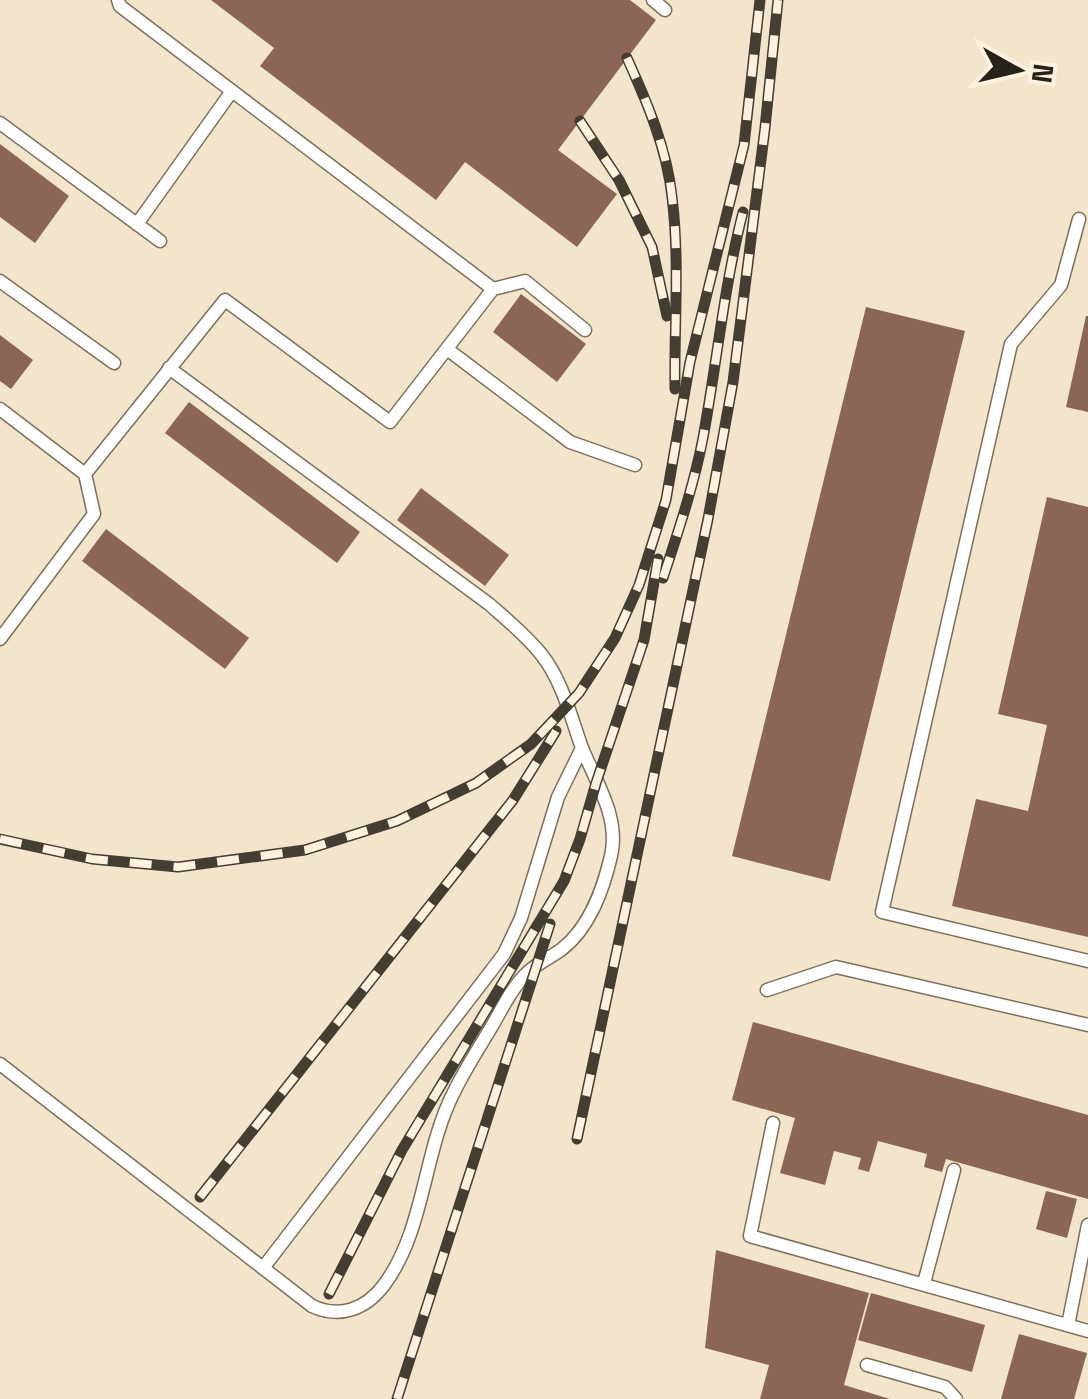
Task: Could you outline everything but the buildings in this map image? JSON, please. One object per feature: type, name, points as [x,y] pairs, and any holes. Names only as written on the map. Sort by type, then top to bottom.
[{"type":"lane","points":[[118,0],[120,6],[494,289]]},
{"type":"lane","points":[[652,0],[665,10]]},
{"type":"lane","points":[[138,224],[232,91]]},
{"type":"lane","points":[[0,123],[160,241]]},
{"type":"lane","points":[[1079,219],[1060,284],[1011,344],[882,912],[1088,961]]},
{"type":"lane","points":[[0,281],[114,363]]},
{"type":"lane","points":[[85,474],[225,300],[390,422],[494,289],[525,281],[585,330]]},
{"type":"lane","points":[[447,349],[570,442],[635,465]]},
{"type":"lane","points":[[0,1064],[312,1306],[324,1312],[353,1310],[368,1302],[397,1265],[452,1095],[524,976],[563,948],[588,919],[612,852],[608,809],[554,674],[525,636],[489,604],[168,368]]},
{"type":"lane","points":[[0,410],[85,474],[94,514],[0,639]]},
{"type":"lane","points":[[262,1268],[504,954],[521,918],[558,797],[582,748]]},
{"type":"lane","points":[[767,990],[836,967],[1088,1025]]},
{"type":"lane","points":[[773,1124],[750,1236],[1088,1331]]},
{"type":"lane","points":[[924,1284],[954,1170]]},
{"type":"lane","points":[[1068,1325],[1088,1225]]},
{"type":"lane","points":[[867,1365],[945,1387],[956,1399]]},
{"type":"railway","points":[[0,839],[92,859],[178,867],[305,850],[397,821],[476,783],[531,744],[579,693],[615,638],[639,585],[666,500],[690,362],[744,145],[760,0]]},
{"type":"railway","points":[[577,1139],[708,519],[733,382],[778,0]]},
{"type":"railway","points":[[627,58],[655,126],[669,179],[676,245],[675,389]]},
{"type":"railway","points":[[580,121],[619,180],[652,247],[667,316]]},
{"type":"railway","points":[[663,578],[699,456],[743,212]]},
{"type":"railway","points":[[329,1294],[402,1150],[564,881],[644,640],[658,559]]},
{"type":"railway","points":[[200,1197],[513,800],[556,731]]},
{"type":"railway","points":[[397,1399],[550,924]]}]
